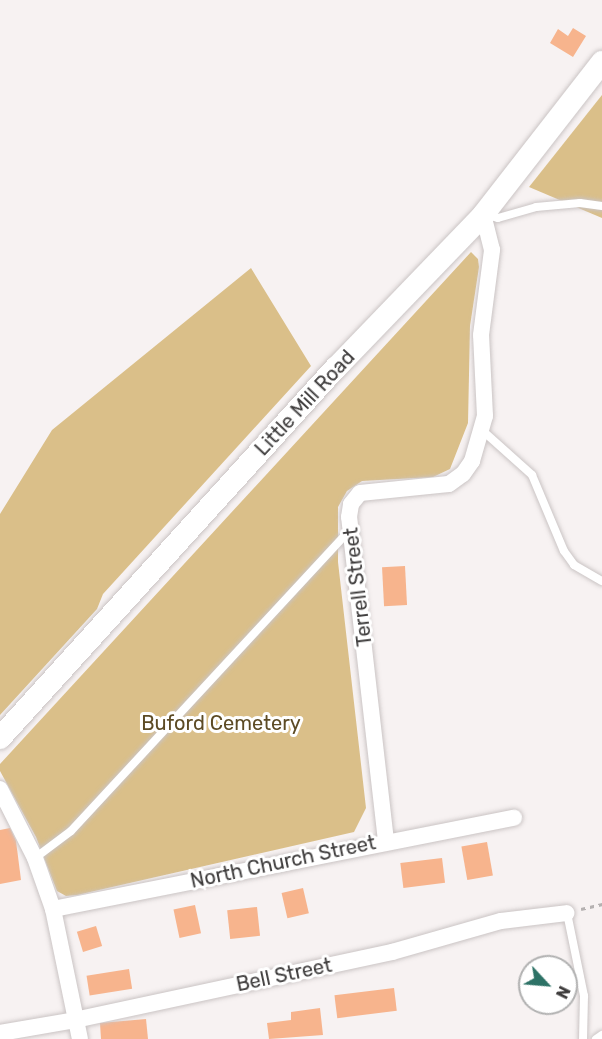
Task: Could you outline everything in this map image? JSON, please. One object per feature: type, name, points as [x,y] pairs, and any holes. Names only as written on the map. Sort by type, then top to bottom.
[{"type":"street","name":"Little Mill Road","points":[[0,738],[336,368],[483,215],[602,62]]},
{"type":"street","name":"Terrell Street","points":[[386,841],[351,530],[351,504],[360,493],[449,484],[463,474],[472,460],[483,431],[481,335],[492,250],[483,215]]},
{"type":"street","points":[[0,789],[35,858],[52,909],[80,1039]]},
{"type":"street","name":"North Church Street","points":[[52,909],[386,841],[514,818]]},
{"type":"street","name":"Bell Street","points":[[0,1033],[75,1020],[392,951],[501,921],[567,913]]},
{"type":"lane","points":[[483,215],[498,218],[536,207],[580,203],[602,206]]},
{"type":"lane","points":[[483,431],[532,475],[564,551],[574,565],[602,581]]},
{"type":"lane","points":[[35,858],[71,831],[351,530]]},
{"type":"lane","points":[[567,913],[584,996],[583,1039]]},
{"type":"lane","points":[[596,1039],[602,1035]]},
{"type":"path","points":[[567,913],[602,904]]},
{"type":"green space","points":[[602,95],[602,218],[529,187]]},
{"type":"green space","name":"Buford Cemetery","points":[[471,252],[478,259],[479,267],[470,326],[468,423],[450,469],[433,477],[362,481],[347,491],[338,507],[338,562],[366,808],[354,832],[77,895],[66,896],[57,891],[36,837],[0,771],[0,764]]},
{"type":"green space","points":[[251,268],[311,366],[103,594],[97,609],[0,715],[0,514],[52,430]]},
{"type":"building","points":[[573,28],[586,36],[573,57],[550,43],[558,29],[568,36]]},
{"type":"building","points":[[405,566],[407,605],[384,606],[382,567]]},
{"type":"building","points":[[10,828],[16,841],[21,880],[0,884],[0,830]]},
{"type":"building","points":[[487,842],[493,875],[467,880],[461,847]]},
{"type":"building","points":[[442,858],[445,883],[403,888],[400,863]]},
{"type":"building","points":[[303,888],[309,913],[287,918],[282,893]]},
{"type":"building","points":[[195,905],[201,933],[180,938],[173,910]]},
{"type":"building","points":[[257,907],[260,936],[230,939],[227,910]]},
{"type":"building","points":[[96,926],[102,946],[83,952],[77,932]]},
{"type":"building","points":[[129,969],[132,989],[90,995],[87,976]]},
{"type":"building","points":[[394,988],[397,1011],[337,1018],[334,995]]},
{"type":"building","points":[[320,1008],[323,1035],[269,1039],[267,1023],[291,1020],[291,1012]]},
{"type":"building","points":[[146,1019],[148,1039],[101,1039],[100,1023]]}]
